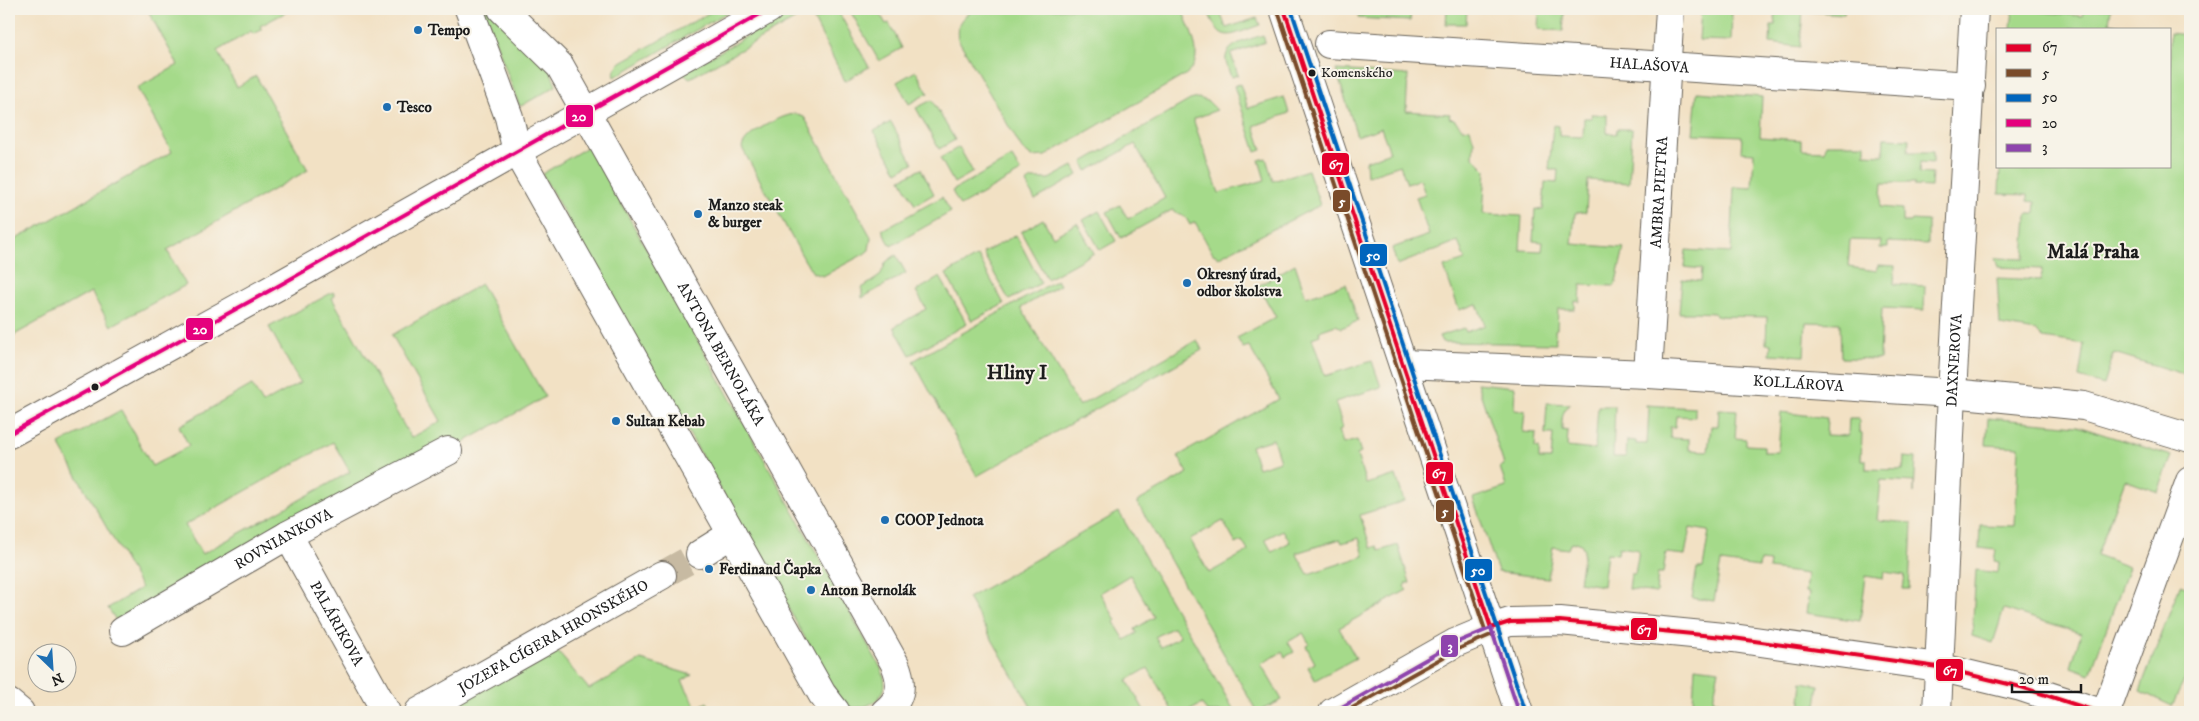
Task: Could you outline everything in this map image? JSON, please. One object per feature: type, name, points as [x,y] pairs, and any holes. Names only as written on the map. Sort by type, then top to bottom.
[{"type":"street","points":[[469,9],[509,117],[517,152],[822,694],[836,712]]},
{"type":"street","name":"ANTONA BERNOLÁKA","points":[[502,9],[560,66],[895,664],[900,677],[900,690],[896,701],[885,712]]},
{"type":"street","points":[[9,434],[179,342],[769,9]]},
{"type":"street","points":[[1284,9],[1519,712]]},
{"type":"street","name":"AMBRA PIETRA","points":[[1648,374],[1670,9]]},
{"type":"street","name":"DAXNEROVA","points":[[1937,712],[1952,393],[1974,9]]},
{"type":"street","name":"HALAŠOVA","points":[[1329,44],[1971,86]]},
{"type":"street","name":"KOLLÁROVA","points":[[1403,364],[1648,374],[1952,393],[2084,406],[2190,438]]},
{"type":"street","name":"ROVNIANKOVA","points":[[123,631],[288,535],[448,451]]},
{"type":"street","points":[[2106,712],[2190,481]]},
{"type":"street","points":[[700,554],[732,534]]},
{"type":"street","name":"PALÁRIKOVA","points":[[288,535],[386,712]]},
{"type":"street","name":"JOZEFA CÍGERA HRONSKÉHO","points":[[419,712],[662,575]]},
{"type":"street","points":[[1333,712],[1455,643],[1510,622],[1584,622],[1733,638],[1938,667],[2021,687],[2098,712]]},
{"type":"street","points":[[9,703],[20,712]]},
{"type":"green space","points":[[147,9],[292,9],[260,26],[262,30],[253,34],[251,31],[217,51],[237,87],[256,76],[308,170],[167,250],[186,285],[111,326],[91,292],[9,338],[9,243],[172,152],[137,88],[178,65]]},
{"type":"green space","points":[[716,9],[733,9],[615,77],[615,69],[621,62]]},
{"type":"green space","points":[[795,9],[814,9],[690,78],[682,73]]},
{"type":"green space","points":[[837,9],[869,67],[845,81],[814,20]]},
{"type":"green space","points":[[849,9],[877,9],[886,24],[889,23],[902,48],[879,61]]},
{"type":"green space","points":[[976,9],[1182,9],[1195,44],[1195,61],[1192,68],[1185,75],[1045,156],[1032,157],[1022,149],[958,39],[959,24],[967,14]]},
{"type":"green space","points":[[1219,9],[1226,28],[1257,18],[1260,25],[1234,34],[1222,33],[1217,29],[1208,11]]},
{"type":"green space","points":[[1359,9],[1393,9],[1393,11],[1411,12],[1410,21],[1358,18]]},
{"type":"green space","points":[[1447,9],[1467,9],[1466,24],[1446,24]]},
{"type":"green space","points":[[1539,9],[1565,9],[1563,31],[1538,29]]},
{"type":"green space","points":[[1701,9],[1732,9],[1731,41],[1699,40]]},
{"type":"green space","points":[[1774,9],[1845,9],[1844,14],[1803,11],[1800,47],[1770,43],[1771,25],[1776,25]]},
{"type":"green space","points":[[1845,9],[1902,9],[1901,13]]},
{"type":"green space","points":[[2013,9],[2082,16],[2084,9],[2111,9],[2109,23],[2132,28],[2011,28]]},
{"type":"green space","points":[[484,10],[489,10],[550,69],[556,86],[521,106],[519,105]]},
{"type":"green space","points":[[2190,24],[2190,376],[2114,353],[2104,385],[2079,378],[2084,344],[2043,338],[2036,331],[2000,325],[1997,278],[2041,280],[2042,269],[1998,267],[1995,258],[2024,259],[2027,214],[2035,214],[2036,202],[2028,201],[2028,195],[1999,194],[2000,168],[2172,168],[2172,33],[2188,35]]},
{"type":"green space","points":[[1263,35],[1265,42],[1231,54],[1238,75],[1231,77],[1226,57],[1231,48],[1241,42]]},
{"type":"green space","points":[[1336,70],[1408,75],[1406,111],[1450,114],[1449,118],[1454,119],[1462,128],[1470,129],[1474,142],[1473,157],[1486,170],[1483,214],[1522,216],[1520,250],[1542,251],[1543,242],[1533,241],[1535,209],[1543,210],[1545,182],[1557,183],[1558,170],[1549,170],[1553,125],[1559,126],[1559,136],[1583,137],[1584,118],[1592,118],[1592,114],[1607,115],[1607,133],[1616,134],[1617,129],[1632,129],[1629,183],[1588,180],[1586,212],[1575,213],[1572,244],[1624,248],[1615,286],[1581,285],[1580,302],[1575,301],[1575,309],[1558,309],[1557,329],[1555,330],[1556,344],[1442,342],[1439,336],[1464,328],[1466,332],[1485,325],[1477,304],[1459,310],[1444,267],[1465,260],[1458,241],[1397,265],[1392,248],[1429,235],[1416,197],[1425,194],[1420,179],[1407,184],[1400,165],[1367,176],[1366,161],[1390,152],[1381,128],[1357,136]]},
{"type":"green space","points":[[916,71],[928,93],[909,104],[897,82]]},
{"type":"green space","points":[[1240,84],[1248,108],[1284,97],[1289,113],[1254,126],[1262,150],[1256,152],[1234,86]]},
{"type":"green space","points":[[1697,92],[1762,97],[1760,137],[1801,140],[1801,150],[1825,151],[1826,144],[1865,144],[1865,154],[1883,155],[1884,138],[1909,139],[1908,152],[1933,152],[1933,163],[1920,162],[1919,173],[1932,174],[1931,187],[1914,186],[1914,183],[1882,183],[1880,207],[1902,209],[1902,222],[1911,222],[1912,220],[1928,221],[1928,244],[1888,242],[1888,248],[1880,248],[1881,241],[1850,240],[1848,267],[1877,271],[1878,265],[1895,266],[1894,284],[1925,286],[1924,310],[1882,308],[1880,359],[1841,358],[1840,323],[1806,322],[1804,356],[1770,354],[1771,344],[1766,344],[1767,317],[1715,316],[1714,313],[1694,312],[1679,313],[1682,279],[1701,281],[1702,269],[1684,267],[1686,250],[1731,253],[1734,187],[1752,188],[1754,153],[1741,152],[1742,136],[1693,134]]},
{"type":"green space","points":[[1198,98],[1208,101],[1217,110],[1193,119],[1219,193],[1265,180],[1259,160],[1266,158],[1273,181],[1308,170],[1320,205],[1219,257],[1213,254],[1195,222],[1190,225],[1186,218],[1172,210],[1121,238],[1107,212],[1120,205],[1128,219],[1165,198],[1135,144],[1087,171],[1083,162],[1190,100]]},
{"type":"green space","points":[[932,100],[955,140],[939,149],[916,108]]},
{"type":"green space","points":[[795,114],[804,117],[871,237],[869,250],[823,276],[813,273],[805,261],[742,148],[744,143],[756,131],[781,118]]},
{"type":"green space","points":[[891,122],[913,163],[897,172],[874,131]]},
{"type":"green space","points":[[589,146],[882,670],[885,682],[884,690],[877,700],[872,703],[855,708],[843,705],[542,174]]},
{"type":"green space","points":[[959,147],[973,172],[954,183],[940,158]]},
{"type":"green space","points":[[1012,157],[1021,172],[960,206],[952,191]]},
{"type":"green space","points":[[1073,166],[1078,175],[1035,200],[1026,183],[1032,179],[1049,179]]},
{"type":"green space","points":[[921,169],[934,194],[915,205],[901,179]]},
{"type":"green space","points":[[942,197],[951,212],[891,246],[882,230]]},
{"type":"green space","points":[[1099,211],[1116,241],[1100,250],[1083,220]]},
{"type":"green space","points":[[1043,219],[1053,237],[1077,223],[1094,253],[1047,279],[1021,232]]},
{"type":"green space","points":[[1016,235],[1041,283],[1009,300],[983,253]]},
{"type":"green space","points":[[896,255],[906,273],[862,298],[862,288],[880,276],[886,262]]},
{"type":"green space","points":[[978,256],[1004,304],[972,321],[946,274]]},
{"type":"green space","points":[[1295,264],[1306,297],[1346,284],[1358,321],[1341,328],[1336,325],[1319,331],[1320,335],[1312,338],[1325,376],[1372,361],[1381,387],[1335,402],[1343,428],[1339,430],[1343,444],[1357,440],[1361,453],[1357,455],[1366,484],[1396,475],[1404,501],[1360,515],[1371,548],[1377,546],[1379,551],[1398,545],[1410,583],[1406,583],[1404,587],[1407,590],[1339,628],[1356,658],[1315,680],[1308,667],[1315,663],[1306,646],[1309,643],[1303,633],[1288,642],[1294,652],[1285,657],[1282,652],[1261,664],[1282,700],[1257,712],[1137,502],[1188,473],[1178,456],[1279,399],[1249,346],[1243,348],[1237,338],[1276,317],[1258,286]],"holes":[[[1273,439],[1280,461],[1258,468],[1251,446]],[[1223,521],[1236,544],[1242,541],[1248,551],[1209,573],[1190,539]],[[1283,530],[1290,542],[1272,552],[1265,539]],[[1359,538],[1364,556],[1308,574],[1296,553],[1340,539],[1342,543]]]},
{"type":"green space","points":[[940,277],[967,324],[910,355],[894,327],[926,309],[916,291]]},
{"type":"green space","points":[[1057,280],[1060,285],[1021,308],[1079,406],[1197,340],[1202,350],[977,476],[913,361]]},
{"type":"green space","points":[[481,284],[545,397],[123,631],[108,608],[141,588],[59,444],[121,410],[152,466],[189,446],[179,426],[252,385],[263,403],[300,383],[269,327],[333,292],[335,296],[332,298],[411,438],[441,421],[392,335]],"holes":[[[333,442],[350,472],[202,554],[185,525]]]},
{"type":"green space","points":[[1477,383],[1515,387],[1514,410],[1525,411],[1523,432],[1536,433],[1535,448],[1539,448],[1539,459],[1551,459],[1553,434],[1545,434],[1547,403],[1571,404],[1565,409],[1562,419],[1562,430],[1568,431],[1567,447],[1595,450],[1598,406],[1615,406],[1613,457],[1626,457],[1627,440],[1636,441],[1636,444],[1647,444],[1649,408],[1645,405],[1695,408],[1695,417],[1676,416],[1675,427],[1670,427],[1670,438],[1689,439],[1689,450],[1708,451],[1711,426],[1718,426],[1719,409],[1737,410],[1735,438],[1746,439],[1746,445],[1764,446],[1764,452],[1778,452],[1781,412],[1827,418],[1826,435],[1848,436],[1849,418],[1859,418],[1859,432],[1862,433],[1861,460],[1866,460],[1866,469],[1903,470],[1904,457],[1916,458],[1914,493],[1914,482],[1881,480],[1877,520],[1912,523],[1909,589],[1903,589],[1905,575],[1884,572],[1883,579],[1866,576],[1860,621],[1806,613],[1809,593],[1805,592],[1807,574],[1769,569],[1770,562],[1760,561],[1759,567],[1721,562],[1714,601],[1692,598],[1697,568],[1703,568],[1709,531],[1690,528],[1685,555],[1666,553],[1663,573],[1658,573],[1656,593],[1629,589],[1631,574],[1635,574],[1639,550],[1619,547],[1618,554],[1607,553],[1603,586],[1579,582],[1584,551],[1582,545],[1577,542],[1570,544],[1568,549],[1553,547],[1548,578],[1498,572],[1473,498],[1506,487],[1500,467],[1504,465]]},
{"type":"green space","points":[[1988,418],[2077,426],[2172,456],[2158,492],[2125,480],[2097,555],[2129,567],[2090,674],[2071,667],[2081,633],[2004,609],[1993,643],[1972,636],[1976,570],[1998,573],[1999,562],[1994,561],[1996,550],[1979,548],[1980,525],[2015,526],[2019,447],[1986,445]]},
{"type":"green space","points":[[1119,512],[1235,712],[1207,712],[1202,704],[1187,712],[1173,712],[1148,668],[1127,680],[1145,712],[1034,712],[968,598]],"holes":[[[1130,575],[1154,617],[1135,629],[1137,633],[1125,640],[1100,593]],[[1174,627],[1180,637],[1161,647],[1155,637]]]},
{"type":"green space","points":[[2180,585],[2190,589],[2190,676],[2187,675],[2172,706],[2140,691]]},
{"type":"green space","points":[[547,639],[589,689],[641,660],[692,675],[682,681],[697,708],[707,702],[713,712],[419,712]]},
{"type":"green space","points":[[1695,667],[1719,670],[1713,700],[1719,701],[1718,706],[1722,710],[1743,712],[1700,712],[1693,702]]},
{"type":"green space","points":[[1802,682],[1819,685],[1815,712],[1800,712]]},
{"type":"tunnel","points":[[662,575],[700,554]]},
{"type":"transit line","name":"20","points":[[9,434],[278,286],[769,9]]},
{"type":"transit line","name":"67","points":[[1284,9],[1491,628]]},
{"type":"transit line","name":"50","points":[[1291,9],[1525,710]]},
{"type":"transit line","name":"5","points":[[1278,11],[1485,630]]},
{"type":"transit line","name":"67","points":[[1491,628],[1510,622],[1560,621],[1733,638],[1938,667],[2021,687],[2098,712]]},
{"type":"transit line","name":"3","points":[[1333,712],[1455,643],[1491,628],[1519,712]]},
{"type":"transit line","name":"5","points":[[1345,712],[1458,649],[1493,634]]},
{"type":"place","name":"Tempo","points":[[418,30]]},
{"type":"place","name":"Komenského","points":[[1312,73]]},
{"type":"place","name":"Tesco","points":[[387,107]]},
{"type":"place","name":"Manzo steak & burger","points":[[698,214]]},
{"type":"place","name":"Okresný úrad, odbor školstva","points":[[1187,283]]},
{"type":"place","name":"Sultan Kebab","points":[[616,421]]},
{"type":"place","name":"COOP Jednota","points":[[885,520]]},
{"type":"place","name":"Ferdinand Čapka","points":[[709,569]]},
{"type":"place","name":"Anton Bernolák","points":[[811,590]]},
{"type":"district","name":"Malá Praha","points":[[2093,252]]},
{"type":"district","name":"Hliny I","points":[[1017,373]]}]
